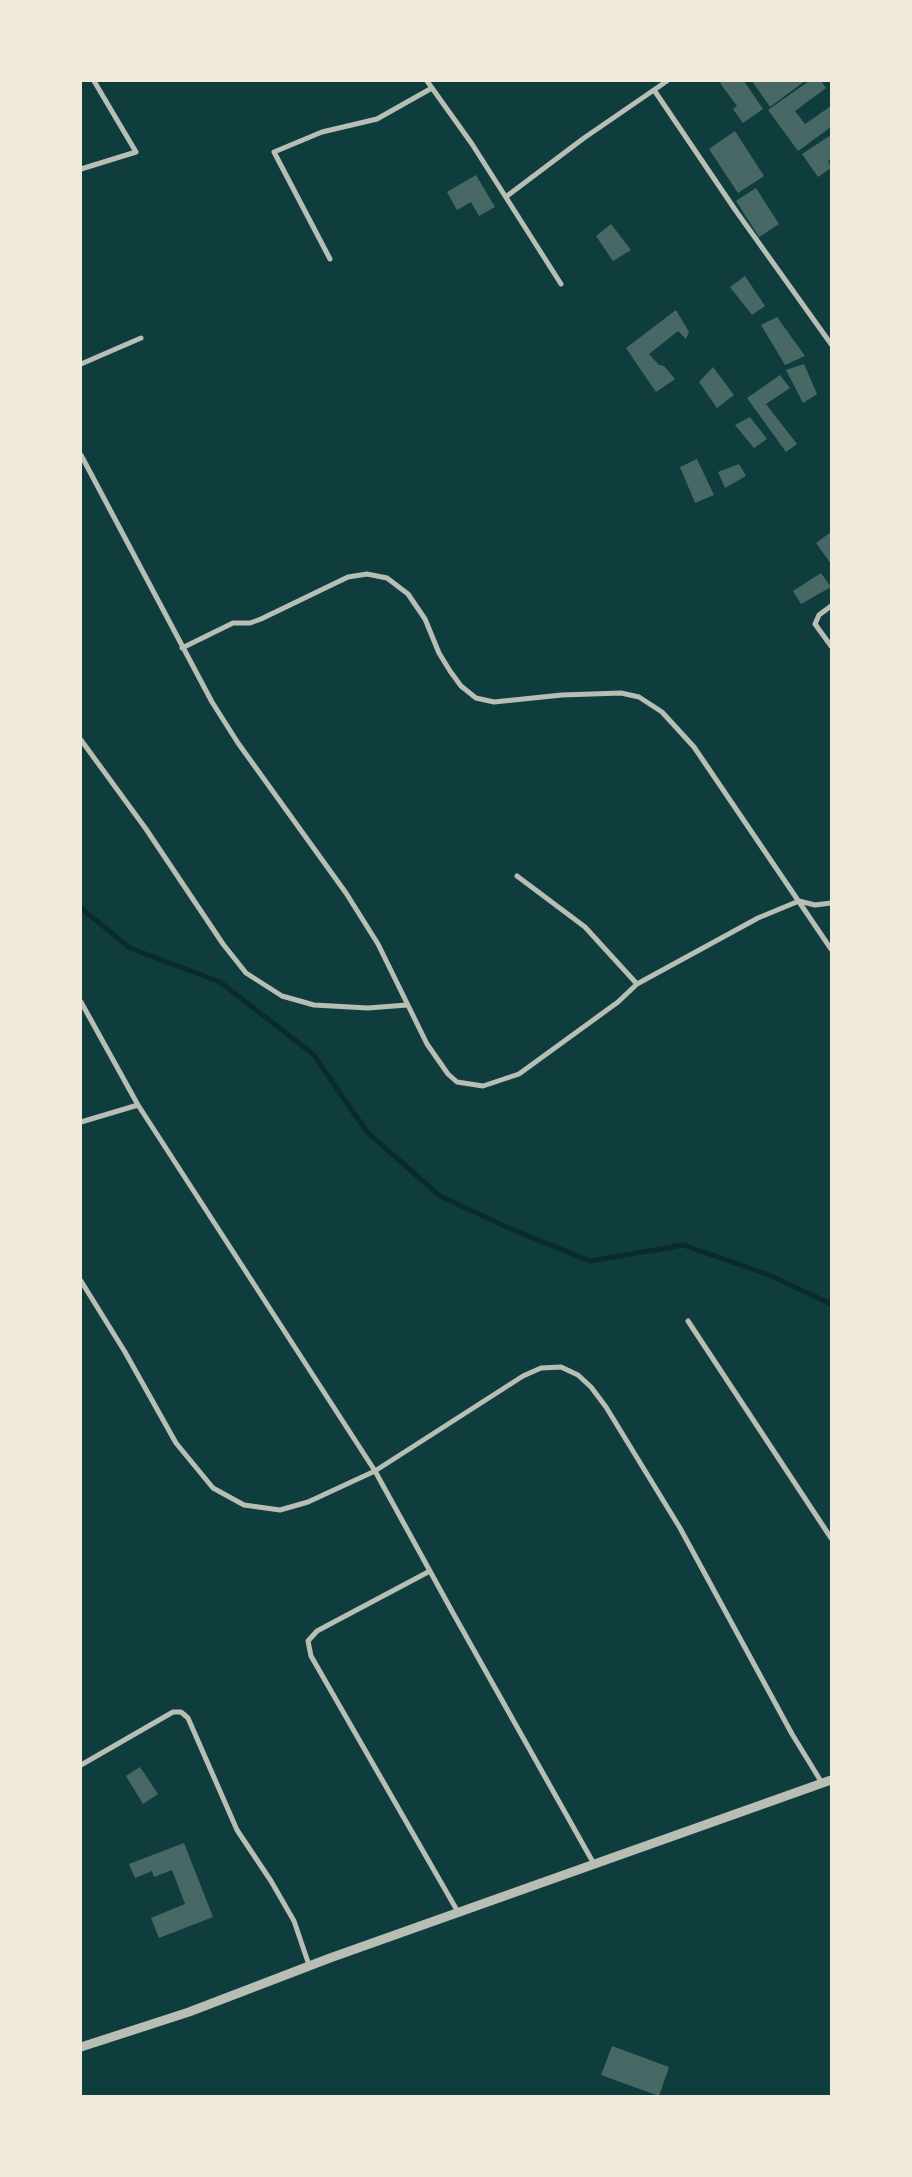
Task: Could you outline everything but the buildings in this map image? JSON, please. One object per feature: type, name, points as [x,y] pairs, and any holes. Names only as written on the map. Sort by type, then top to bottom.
[{"type":"street","points":[[81,169],[136,152],[94,81]]},
{"type":"street","points":[[427,81],[507,196],[561,284]]},
{"type":"street","points":[[507,196],[584,138],[667,81]]},
{"type":"street","points":[[330,259],[274,152],[322,132],[377,119],[432,88]]},
{"type":"street","points":[[654,90],[736,211],[831,344]]},
{"type":"street","points":[[81,364],[141,338]]},
{"type":"street","points":[[81,454],[212,702],[238,743],[346,893],[378,944],[427,1044],[448,1074],[457,1082],[483,1086],[519,1074],[618,1002],[637,984],[758,918],[799,901],[815,905],[831,903]]},
{"type":"street","points":[[182,648],[232,623],[250,623],[261,619],[348,577],[366,574],[387,578],[408,594],[425,620],[439,653],[450,671],[461,686],[476,698],[494,702],[562,695],[621,693],[633,694],[655,706],[670,719],[694,747],[831,949]]},
{"type":"street","points":[[831,606],[819,615],[815,624],[831,646]]},
{"type":"street","points":[[81,740],[146,829],[223,944],[246,973],[282,996],[314,1005],[368,1008],[407,1005]]},
{"type":"street","points":[[517,876],[585,927],[637,984]]},
{"type":"street","points":[[81,1002],[138,1105],[375,1471],[594,1864]]},
{"type":"street","points":[[81,1122],[138,1105]]},
{"type":"street","points":[[81,1281],[125,1352],[176,1443],[213,1488],[244,1505],[280,1510],[308,1502],[375,1471],[522,1376],[541,1368],[561,1367],[578,1375],[591,1387],[606,1407],[680,1528],[792,1734],[826,1781],[309,1965],[189,2012],[81,2047]]},
{"type":"street","points":[[688,1321],[831,1538]]},
{"type":"street","points":[[430,1571],[318,1631],[308,1641],[311,1656],[458,1912]]},
{"type":"street","points":[[81,1765],[173,1712],[181,1712],[188,1718],[237,1830],[294,1921],[309,1965]]},
{"type":"waterway","points":[[81,908],[130,948],[220,982],[313,1054],[367,1132],[440,1196],[511,1229],[590,1261],[683,1245],[767,1274],[831,1304]]}]
